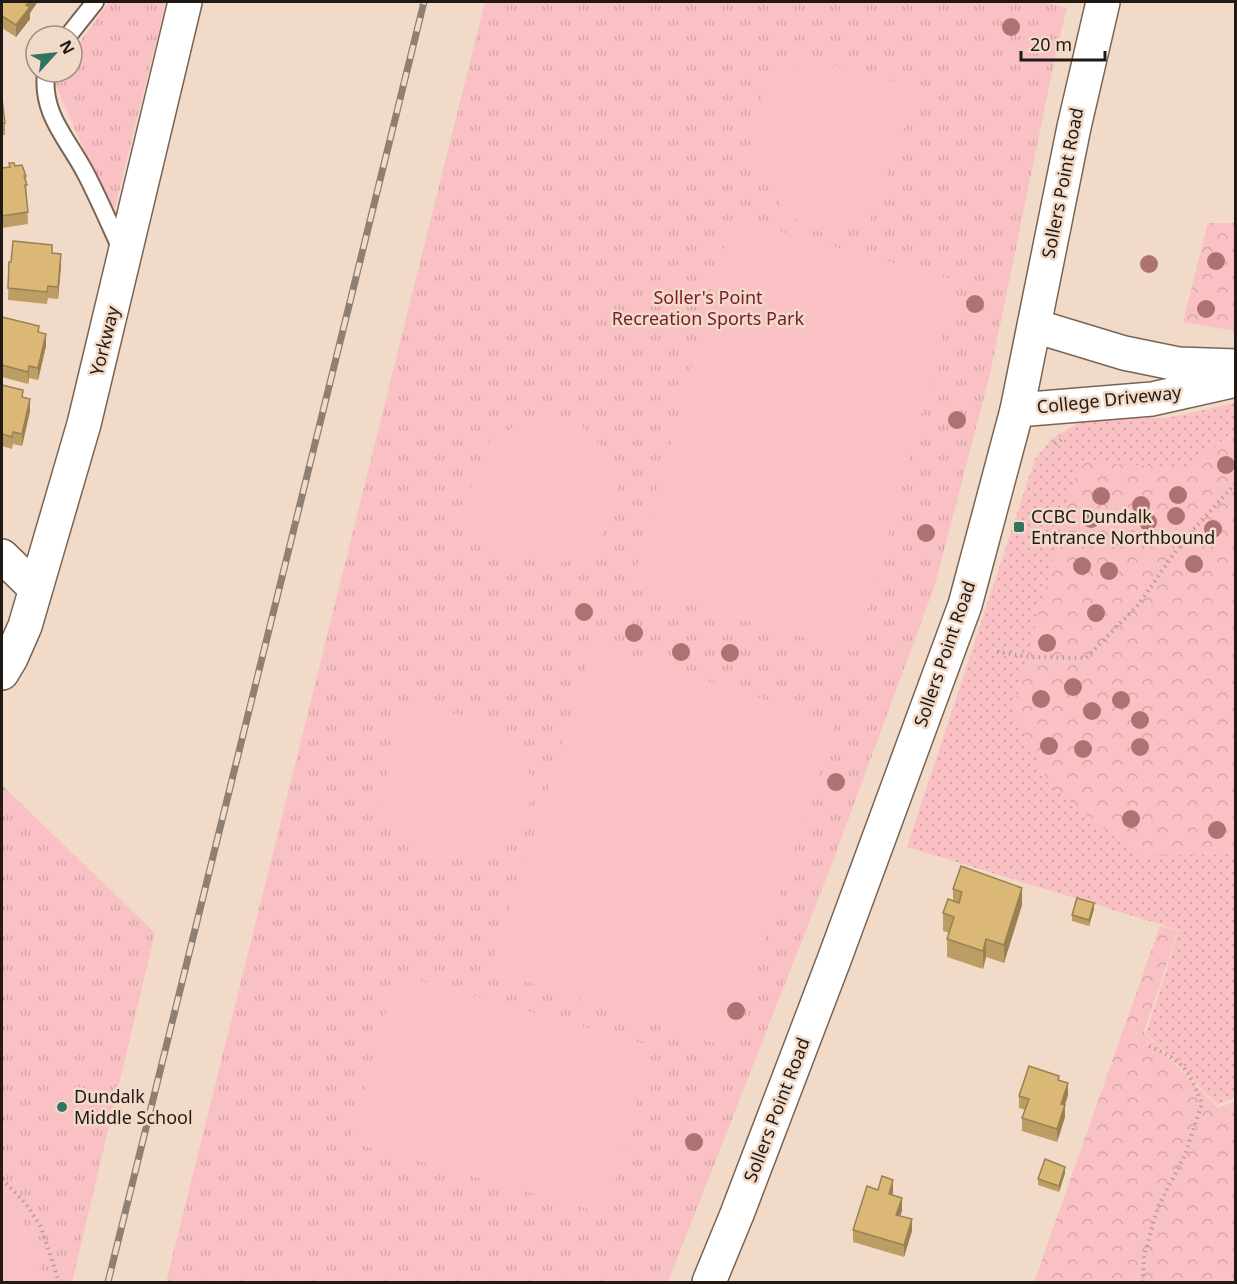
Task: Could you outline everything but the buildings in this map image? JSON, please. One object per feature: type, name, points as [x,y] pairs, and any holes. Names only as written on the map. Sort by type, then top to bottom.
[{"type":"street","name":"Yorkway","points":[[2,673],[25,626],[84,424],[185,2]]},
{"type":"street","name":"Sollers Point Road","points":[[709,1282],[834,960],[965,605],[1017,410],[1076,117],[1103,2]]},
{"type":"street","name":"College Driveway","points":[[1035,326],[1124,353],[1167,362],[1236,366]]},
{"type":"street","name":"College Driveway","points":[[1017,410],[1152,399],[1236,380]]},
{"type":"street","points":[[2,556],[35,588]]},
{"type":"lane","points":[[78,24],[95,2]]},
{"type":"lane","points":[[44,84],[46,103],[85,172],[125,258]]},
{"type":"path","points":[[997,652],[1031,657],[1086,658],[1139,604],[1182,542],[1236,483]]},
{"type":"path","points":[[1143,1282],[1144,1256],[1158,1207],[1185,1155],[1202,1103],[1191,1075],[1172,1056],[1146,1045]]},
{"type":"path","points":[[2,1179],[26,1204],[41,1227],[59,1282]]},
{"type":"green space","points":[[109,2],[166,2],[113,215],[55,84],[84,84],[84,36]]},
{"type":"green space","name":"Soller's Point Recreation Sports Park","points":[[485,2],[1046,2],[1067,8],[990,374],[935,585],[828,874],[668,1282],[166,1282]]},
{"type":"green space","points":[[815,60],[911,85],[923,102],[909,115],[870,220],[838,235],[807,229],[782,206],[753,159],[760,100],[782,69]]},
{"type":"green space","points":[[732,218],[958,281],[856,652],[631,588]]},
{"type":"green space","points":[[1208,223],[1235,223],[1235,331],[1183,322]]},
{"type":"green space","points":[[1235,403],[1235,1098],[1217,1105],[1146,1033],[1179,930],[907,847],[1035,459],[1052,439],[1081,421],[1124,417],[1167,418]]},
{"type":"green space","points":[[531,415],[578,423],[619,464],[618,509],[593,549],[562,563],[525,558],[469,541],[460,520],[486,445]]},
{"type":"green space","points":[[1235,429],[1235,850],[1232,854],[1139,856],[1050,786],[1013,710],[1079,462],[1191,468]]},
{"type":"green space","points":[[594,644],[835,722],[730,1048],[490,970]]},
{"type":"green space","points":[[409,698],[425,700],[435,713],[466,715],[520,743],[534,789],[522,827],[486,849],[464,856],[429,855],[410,849],[393,834],[384,818],[380,799],[398,737],[396,716]]},
{"type":"green space","name":"Dundalk Middle School","points":[[2,785],[155,933],[72,1282],[2,1282]]},
{"type":"green space","points":[[1160,926],[1178,931],[1144,1032],[1218,1108],[1235,1101],[1235,1282],[1034,1282]]},
{"type":"green space","points":[[396,974],[652,1046],[606,1214],[350,1142]]},
{"type":"green space","points":[[2,1193],[18,1208],[44,1278],[43,1282],[2,1282]]},
{"type":"railway","points":[[108,1282],[424,2]]},
{"type":"place","name":"CCBC Dundalk Entrance Northbound","points":[[1019,527]]},
{"type":"place","name":"Dundalk Middle School","points":[[62,1107]]}]
